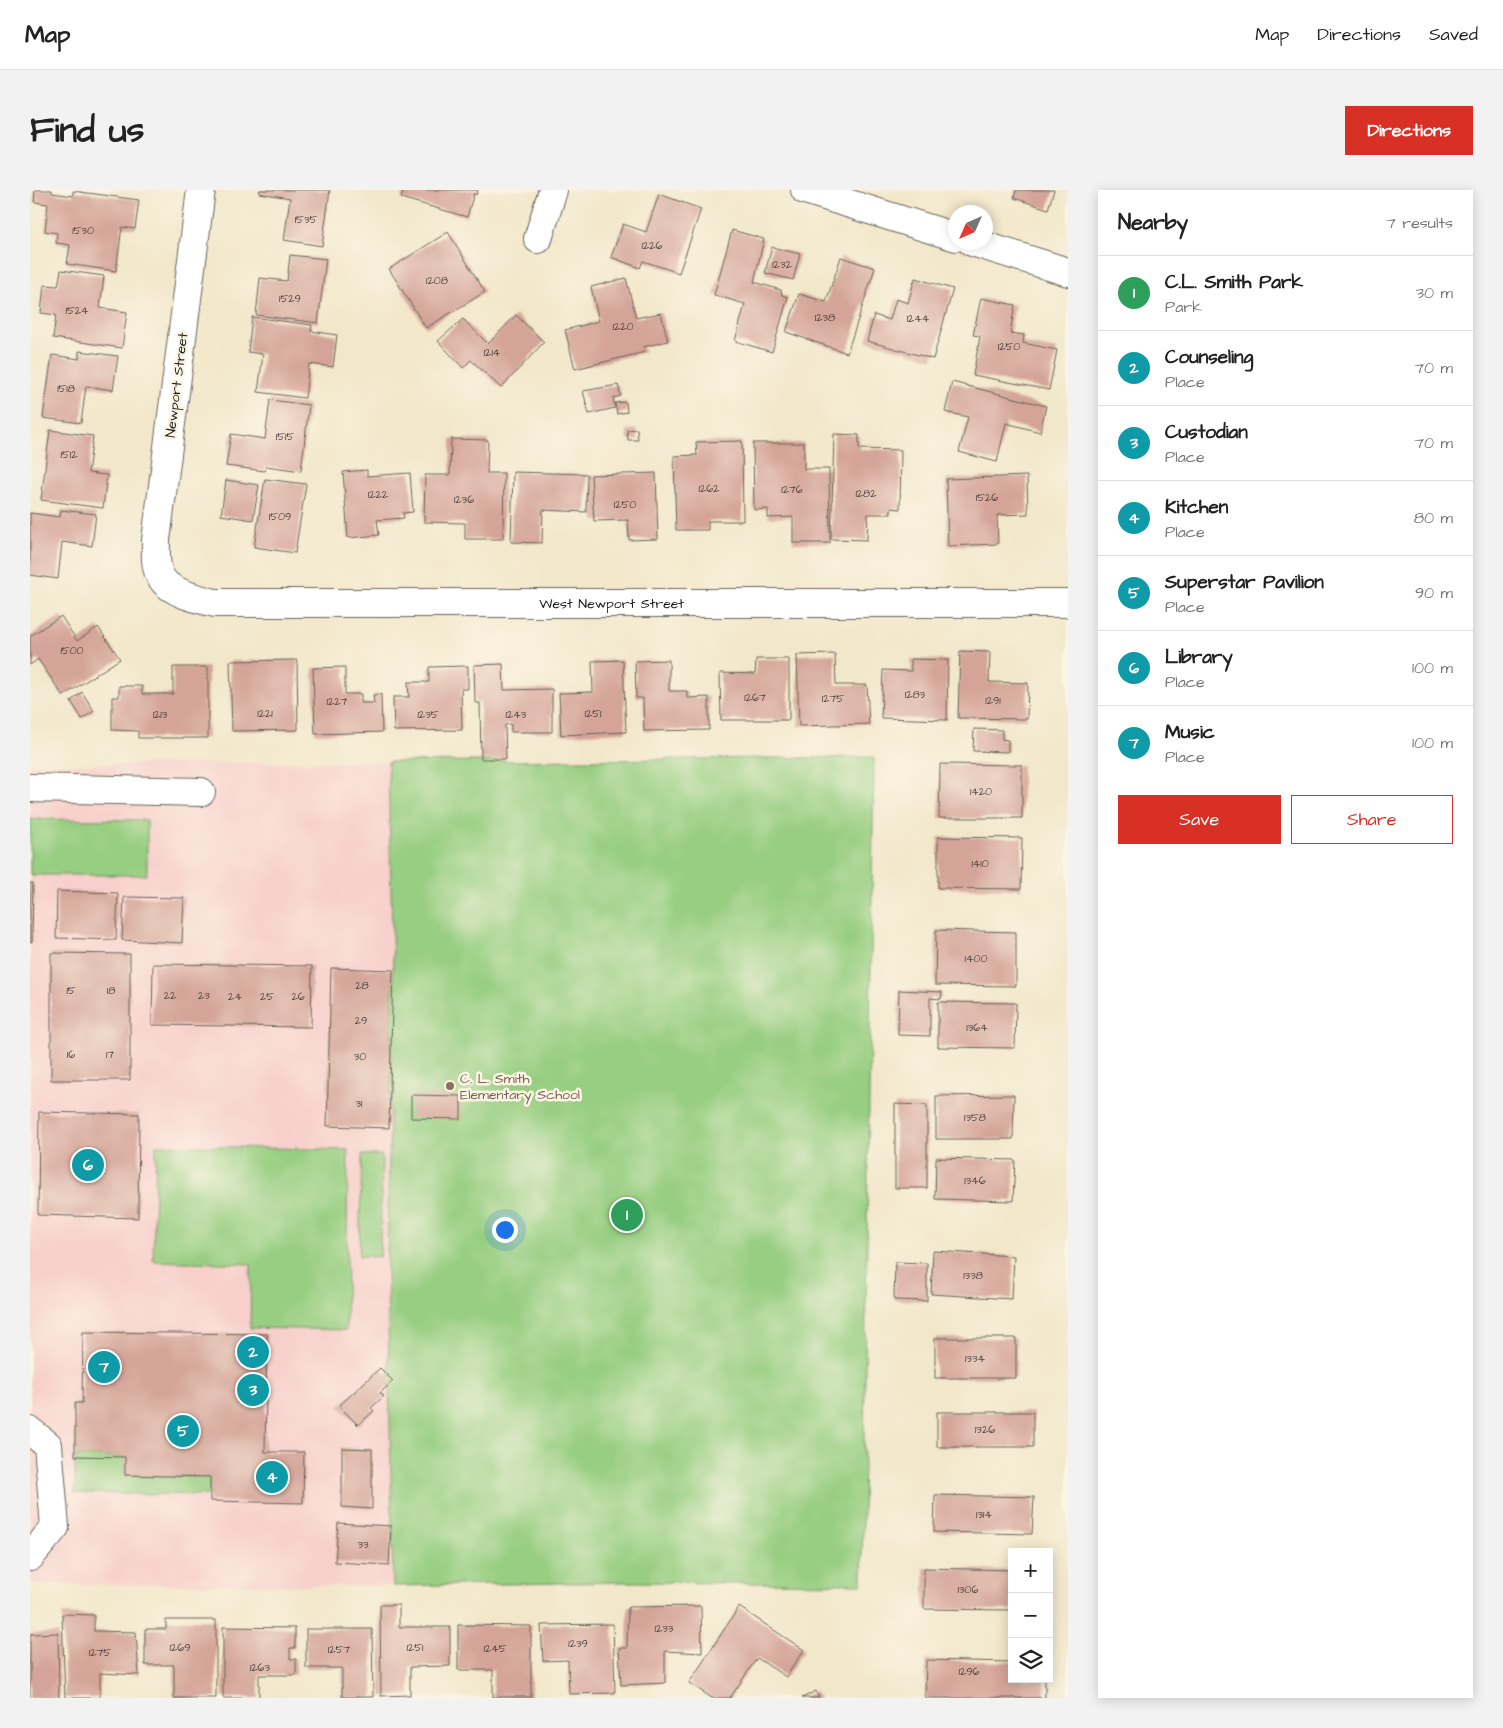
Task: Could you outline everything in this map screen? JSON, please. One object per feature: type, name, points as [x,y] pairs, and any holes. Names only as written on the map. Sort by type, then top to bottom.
[{"type":"street","name":"Newport Street","points":[[162,579],[156,561],[156,540],[201,190]]},
{"type":"street","points":[[538,239],[553,190]]},
{"type":"street","points":[[804,190],[948,235]]},
{"type":"street","points":[[993,249],[1068,272]]},
{"type":"street","name":"West Newport Street","points":[[162,579],[178,591],[193,598],[215,603],[1068,603]]},
{"type":"street","points":[[30,788],[201,792]]},
{"type":"street","points":[[30,1432],[48,1445],[55,1527],[30,1557]]},
{"type":"shaded area","name":"C. L. Smith Elementary School","points":[[874,757],[862,1584],[624,1582],[393,1586],[30,1584],[30,765]]},
{"type":"green space","points":[[874,757],[862,1584],[624,1582],[393,1586],[387,1261],[393,970],[388,762]]},
{"type":"green space","points":[[30,819],[147,820],[147,875],[30,875]]},
{"type":"green space","points":[[156,1145],[348,1150],[346,1330],[250,1328],[251,1264],[153,1261]]},
{"type":"green space","points":[[362,1155],[382,1155],[380,1257],[359,1256]]},
{"type":"green space","points":[[75,1456],[125,1457],[125,1475],[210,1477],[210,1495],[75,1493]]},
{"type":"building","points":[[35,190],[52,190],[52,193],[73,196],[73,191],[139,200],[135,229],[122,227],[116,271],[67,264],[70,245],[56,243],[57,233],[45,231],[48,204],[34,202]]},
{"type":"building","points":[[260,190],[330,190],[322,246],[284,240],[290,198],[259,193]]},
{"type":"building","points":[[404,190],[478,190],[476,195],[474,193],[467,217],[401,198]]},
{"type":"building","points":[[1016,190],[1054,190],[1048,209],[1014,198]]},
{"type":"building","points":[[659,194],[701,209],[679,273],[643,261],[640,268],[611,257],[623,224],[646,232]]},
{"type":"building","points":[[732,230],[764,239],[754,282],[781,290],[782,295],[788,297],[772,352],[735,341],[745,304],[714,295]]},
{"type":"building","points":[[448,232],[485,292],[426,328],[389,269]]},
{"type":"building","points":[[772,247],[800,254],[793,280],[765,273]]},
{"type":"building","points":[[290,255],[326,259],[318,323],[256,315],[260,278],[287,281]]},
{"type":"building","points":[[841,257],[875,268],[847,353],[786,332],[799,294],[826,302]]},
{"type":"building","points":[[61,270],[104,276],[100,308],[127,312],[122,348],[53,338],[56,315],[41,313],[44,285],[58,286]]},
{"type":"building","points":[[626,278],[636,318],[661,313],[668,341],[643,347],[645,352],[575,369],[565,330],[599,321],[591,287]]},
{"type":"building","points":[[915,278],[953,289],[933,359],[867,341],[874,315],[890,320],[896,299],[908,303]]},
{"type":"building","points":[[981,298],[1015,305],[1010,333],[1024,335],[1023,343],[1057,350],[1049,390],[973,375],[980,336],[973,335]]},
{"type":"building","points":[[516,315],[544,342],[501,388],[471,360],[463,368],[438,341],[463,319],[488,344]]},
{"type":"building","points":[[252,317],[312,325],[311,331],[337,335],[333,367],[309,364],[305,398],[258,392],[263,354],[248,352]]},
{"type":"building","points":[[79,351],[118,356],[113,390],[86,386],[81,423],[43,418],[52,355],[79,359]]},
{"type":"building","points":[[952,382],[1046,406],[1040,432],[1006,423],[997,462],[959,452],[968,417],[945,412]]},
{"type":"building","points":[[618,385],[621,396],[613,398],[615,408],[589,414],[583,391]]},
{"type":"building","points":[[270,400],[309,405],[301,471],[266,466],[265,471],[226,466],[231,434],[265,439]]},
{"type":"building","points":[[626,402],[627,412],[617,414],[615,403]]},
{"type":"building","points":[[637,429],[638,440],[628,440],[627,430]]},
{"type":"building","points":[[50,430],[93,436],[88,473],[107,475],[103,508],[41,500]]},
{"type":"building","points":[[834,434],[859,435],[859,449],[901,450],[900,509],[891,508],[891,514],[868,514],[867,540],[831,539]]},
{"type":"building","points":[[451,439],[488,440],[487,473],[504,473],[503,539],[465,539],[465,523],[424,522],[425,475],[450,475]]},
{"type":"building","points":[[742,441],[743,521],[708,521],[708,530],[676,530],[674,456],[697,455],[696,442]]},
{"type":"building","points":[[753,443],[804,443],[804,469],[829,469],[830,543],[793,543],[793,517],[768,518],[768,509],[754,510]]},
{"type":"building","points":[[367,470],[367,476],[410,473],[413,512],[403,513],[404,518],[377,520],[379,535],[348,538],[343,472]]},
{"type":"building","points":[[513,472],[587,474],[586,512],[543,510],[542,543],[511,542]]},
{"type":"building","points":[[656,473],[658,539],[629,540],[628,520],[594,521],[591,475]]},
{"type":"building","points":[[1027,476],[1028,514],[997,515],[998,544],[948,546],[946,479]]},
{"type":"building","points":[[265,479],[306,484],[295,553],[254,547]]},
{"type":"building","points":[[226,480],[259,485],[253,520],[221,515]]},
{"type":"building","points":[[61,510],[96,514],[92,546],[62,542],[58,579],[30,575],[30,513],[60,517]]},
{"type":"building","points":[[61,616],[77,641],[98,627],[120,659],[63,696],[38,659],[30,665],[30,636]]},
{"type":"building","points":[[960,651],[990,652],[989,682],[1028,683],[1027,719],[958,718]]},
{"type":"building","points":[[835,654],[836,685],[867,685],[869,724],[799,726],[797,655]]},
{"type":"building","points":[[756,659],[789,659],[789,720],[721,720],[720,673],[755,674]]},
{"type":"building","points":[[911,659],[948,660],[947,720],[881,718],[883,670],[911,671]]},
{"type":"building","points":[[297,660],[298,730],[232,731],[230,661]]},
{"type":"building","points":[[623,660],[626,732],[561,735],[559,693],[593,692],[592,661]]},
{"type":"building","points":[[669,660],[669,691],[687,691],[687,698],[709,697],[709,730],[644,731],[643,698],[636,698],[635,661]]},
{"type":"building","points":[[503,664],[504,690],[552,689],[552,732],[511,732],[511,724],[505,725],[506,759],[481,759],[480,703],[475,703],[474,665]]},
{"type":"building","points":[[468,666],[468,689],[461,689],[462,730],[394,731],[393,697],[409,697],[408,682],[429,682],[429,667]]},
{"type":"building","points":[[173,667],[208,667],[208,738],[138,738],[138,731],[112,730],[112,697],[119,697],[119,686],[142,686],[142,694],[173,694]]},
{"type":"building","points":[[345,667],[345,694],[361,694],[361,703],[374,703],[373,695],[381,694],[382,732],[315,734],[313,668]]},
{"type":"building","points":[[82,692],[94,711],[82,719],[71,701]]},
{"type":"building","points":[[974,729],[1002,730],[1002,739],[1008,740],[1008,752],[973,751]]},
{"type":"building","points":[[940,764],[1022,765],[1022,818],[939,818]]},
{"type":"building","points":[[938,837],[1022,838],[1021,889],[938,888]]},
{"type":"building","points":[[30,883],[33,883],[32,942],[30,942]]},
{"type":"building","points":[[57,891],[118,893],[116,940],[56,938]]},
{"type":"building","points":[[124,897],[184,898],[182,943],[122,940]]},
{"type":"building","points":[[936,930],[1016,932],[1016,986],[935,985]]},
{"type":"building","points":[[51,953],[130,954],[130,1080],[51,1080]]},
{"type":"building","points":[[153,964],[312,966],[311,1027],[152,1025]]},
{"type":"building","points":[[331,968],[393,970],[389,1128],[327,1126]]},
{"type":"building","points":[[899,990],[942,992],[941,999],[930,998],[930,1036],[898,1035]]},
{"type":"building","points":[[938,1002],[1016,1003],[1015,1048],[938,1047]]},
{"type":"building","points":[[411,1095],[461,1096],[461,1119],[411,1118]]},
{"type":"building","points":[[1014,1095],[1013,1139],[936,1139],[936,1096]]},
{"type":"building","points":[[895,1104],[927,1105],[927,1188],[895,1188]]},
{"type":"building","points":[[39,1112],[139,1114],[138,1218],[38,1215]]},
{"type":"building","points":[[936,1158],[1015,1160],[1013,1201],[935,1199]]},
{"type":"building","points":[[933,1251],[1014,1256],[1012,1299],[931,1294]]},
{"type":"building","points":[[895,1262],[927,1263],[927,1301],[894,1300]]},
{"type":"building","points":[[83,1332],[267,1334],[265,1452],[304,1452],[303,1503],[210,1501],[210,1477],[125,1475],[125,1457],[75,1456],[75,1403],[82,1403]]},
{"type":"building","points":[[935,1338],[1016,1338],[1016,1378],[935,1378]]},
{"type":"building","points":[[380,1368],[393,1381],[380,1393],[384,1396],[371,1408],[374,1411],[358,1425],[339,1406]]},
{"type":"building","points":[[937,1412],[1033,1412],[1033,1447],[937,1447]]},
{"type":"building","points":[[342,1448],[372,1449],[372,1509],[342,1507]]},
{"type":"building","points":[[935,1495],[1034,1497],[1032,1534],[934,1532]]},
{"type":"building","points":[[338,1523],[391,1526],[389,1565],[335,1562]]},
{"type":"building","points":[[924,1568],[1008,1570],[1008,1610],[924,1609]]},
{"type":"building","points":[[380,1605],[399,1605],[399,1627],[450,1627],[450,1666],[410,1667],[410,1695],[381,1696]]},
{"type":"building","points":[[701,1606],[702,1653],[665,1651],[665,1683],[621,1685],[619,1648],[627,1648],[628,1607]]},
{"type":"building","points":[[739,1607],[804,1650],[786,1677],[757,1658],[730,1698],[712,1698],[689,1683]]},
{"type":"building","points":[[62,1614],[94,1615],[94,1631],[136,1632],[139,1675],[100,1673],[100,1698],[65,1698]]},
{"type":"building","points":[[166,1620],[216,1620],[216,1698],[174,1698],[174,1665],[145,1665],[145,1629],[166,1629]]},
{"type":"building","points":[[613,1624],[615,1693],[569,1694],[568,1660],[543,1661],[541,1625]]},
{"type":"building","points":[[458,1625],[531,1626],[531,1697],[493,1697],[493,1670],[458,1670]]},
{"type":"building","points":[[223,1627],[295,1628],[295,1648],[290,1648],[290,1659],[296,1659],[296,1675],[259,1675],[259,1698],[223,1698]]},
{"type":"building","points":[[306,1629],[372,1629],[373,1697],[342,1697],[342,1668],[306,1668]]},
{"type":"building","points":[[58,1633],[59,1698],[30,1698],[30,1634]]},
{"type":"building","points":[[926,1660],[1008,1662],[1008,1683],[1045,1683],[1045,1698],[925,1698]]},
{"type":"building","points":[[816,1691],[819,1698],[802,1698]]},
{"type":"place","name":"C. L. Smith Elementary School","points":[[450,1086]]},
{"type":"place","name":"Library","points":[[88,1165]]},
{"type":"place","name":"C.L. Smith Park","points":[[627,1215]]},
{"type":"place","name":"Counseling","points":[[253,1352]]},
{"type":"place","name":"Music","points":[[104,1367]]},
{"type":"place","name":"Custodian","points":[[253,1390]]},
{"type":"place","name":"Superstar Pavilion","points":[[183,1431]]},
{"type":"place","name":"Kitchen","points":[[272,1477]]}]
